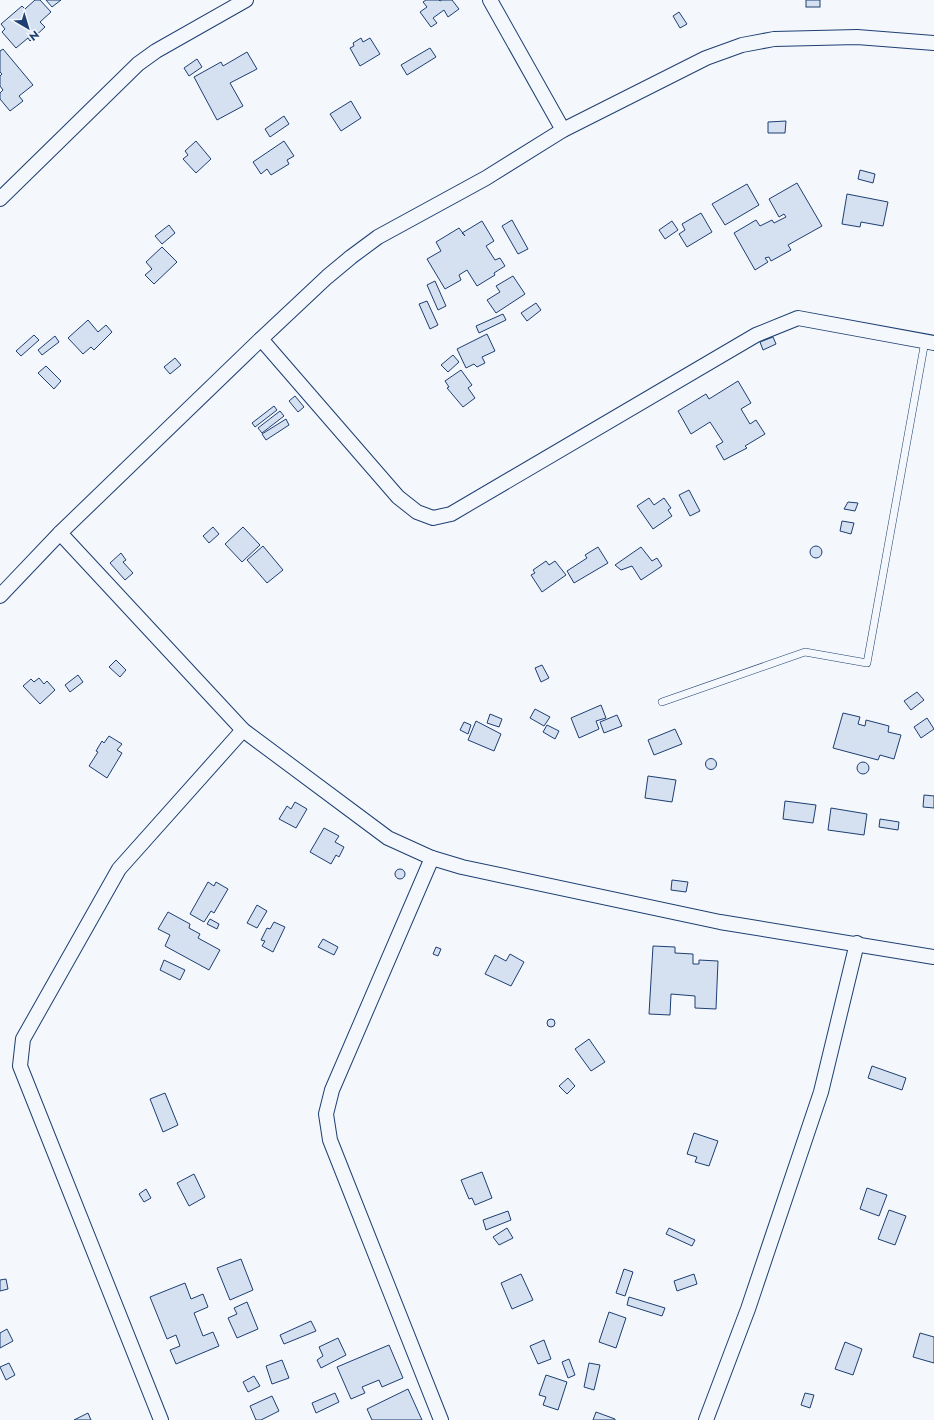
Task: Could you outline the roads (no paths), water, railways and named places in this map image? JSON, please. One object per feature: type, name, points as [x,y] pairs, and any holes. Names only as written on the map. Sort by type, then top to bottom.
[{"type":"street","points":[[0,199],[138,64],[156,51],[246,0]]},
{"type":"street","points":[[490,0],[563,130]]},
{"type":"street","points":[[0,596],[60,533],[261,339],[350,257],[378,237],[486,178],[563,130],[706,58],[742,45],[774,39],[857,37],[934,43]]},
{"type":"street","points":[[261,339],[398,496],[417,512],[433,518],[451,514],[756,335],[798,318],[930,342]]},
{"type":"street","points":[[60,533],[243,730],[388,838],[432,858],[462,868],[720,922],[857,943],[934,957]]},
{"type":"street","points":[[161,1420],[20,1066],[23,1039],[118,869],[243,730]]},
{"type":"street","points":[[432,858],[332,1090],[326,1114],[330,1140],[441,1420]]},
{"type":"street","points":[[706,1420],[748,1309],[821,1092],[857,943]]},
{"type":"lane","points":[[662,702],[805,652],[867,663],[930,342]]}]
